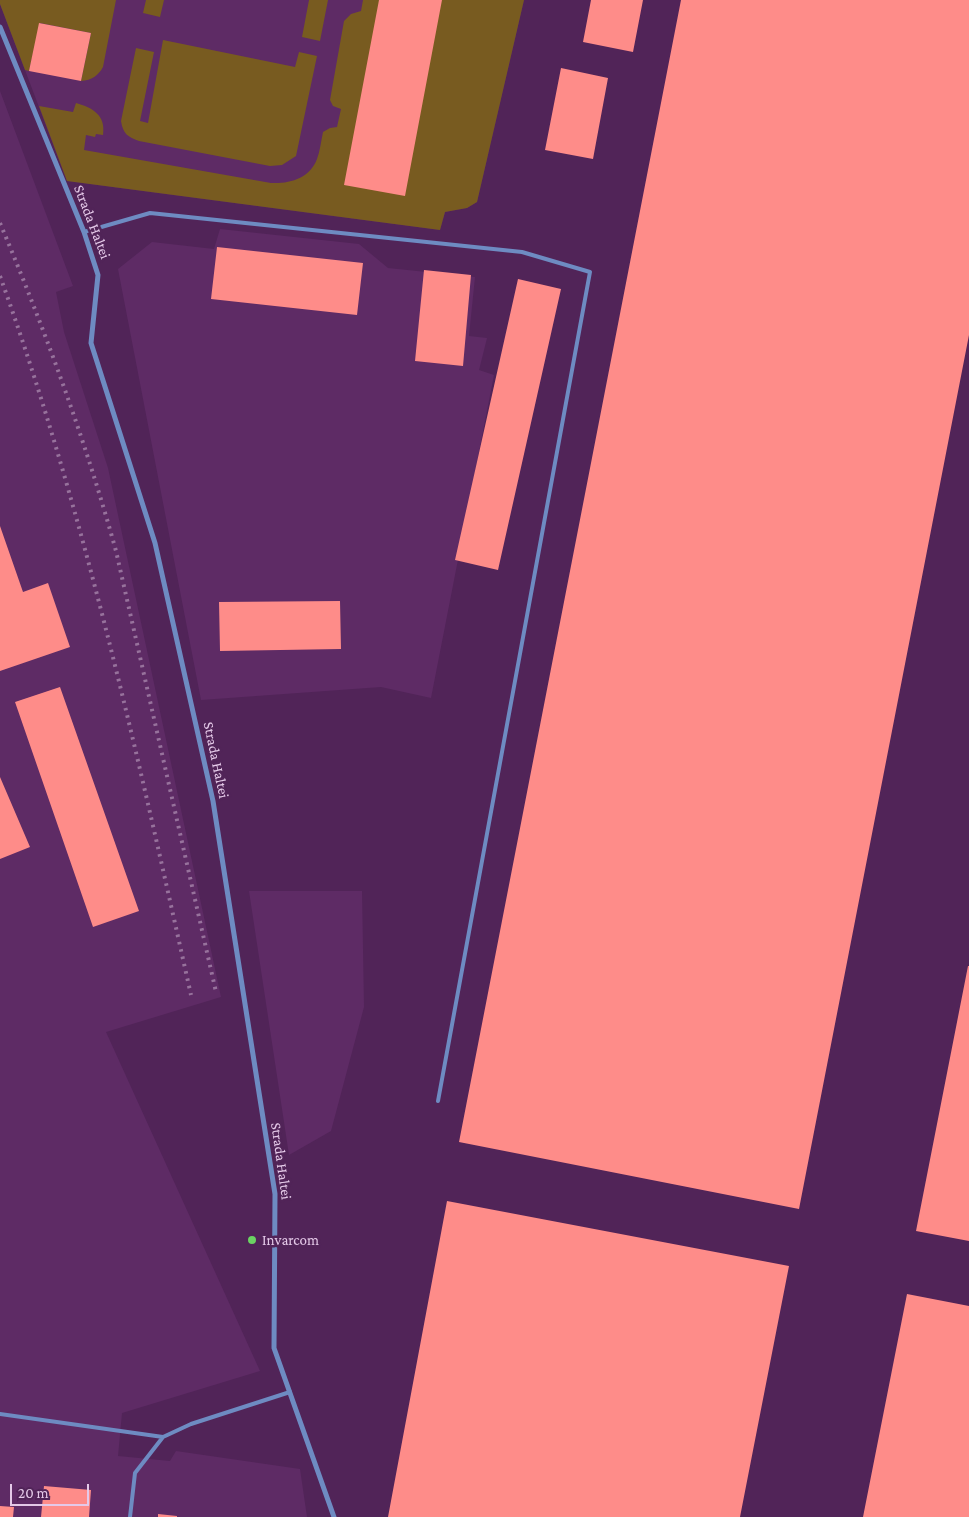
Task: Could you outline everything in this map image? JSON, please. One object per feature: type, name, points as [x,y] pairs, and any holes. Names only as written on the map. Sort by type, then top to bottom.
[{"type":"street","name":"Strada Haltei","points":[[0,27],[84,232],[98,276],[91,343],[155,543],[213,801],[275,1194],[274,1348],[334,1517]]},
{"type":"lane","points":[[84,232],[150,213],[522,252],[590,272],[438,1101]]},
{"type":"lane","points":[[130,1517],[135,1473],[163,1436],[191,1424],[290,1392]]},
{"type":"lane","points":[[0,1414],[163,1436]]},
{"type":"shaded area","points":[[0,0],[524,0],[477,202],[467,208],[445,212],[440,230],[67,181]]},
{"type":"shaded area","points":[[0,0],[116,0],[101,70],[91,79],[81,81],[91,33],[40,23],[29,71],[25,70]]},
{"type":"shaded area","points":[[146,0],[164,0],[160,17],[143,13]]},
{"type":"shaded area","points":[[309,0],[328,0],[320,41],[302,37]]},
{"type":"shaded area","points":[[363,0],[524,0],[477,202],[467,208],[445,212],[440,230],[67,181],[39,106],[73,112],[76,103],[88,107],[97,113],[102,122],[103,135],[96,134],[95,137],[86,135],[84,150],[271,183],[292,181],[304,175],[314,166],[323,132],[337,127],[341,109],[333,106],[330,100],[344,21],[351,14],[361,11]]},
{"type":"shaded area","points":[[163,40],[295,67],[299,52],[317,56],[296,156],[282,165],[270,166],[139,141],[127,134],[123,129],[121,121],[136,48],[154,52],[140,121],[148,123]]},
{"type":"shaded area","points":[[0,91],[73,286],[56,292],[64,332],[108,468],[221,997],[106,1032],[260,1371],[122,1413],[118,1456],[170,1461],[176,1451],[300,1469],[307,1517],[0,1517]]},
{"type":"shaded area","points":[[220,229],[359,244],[388,268],[475,277],[469,336],[487,338],[479,370],[494,375],[431,698],[381,687],[201,700],[118,269],[152,242],[214,249]]},
{"type":"shaded area","points":[[249,891],[362,891],[364,1007],[331,1131],[289,1155]]},
{"type":"building","points":[[379,0],[442,0],[405,196],[344,185]]},
{"type":"building","points":[[591,0],[643,0],[633,52],[583,42]]},
{"type":"building","points":[[681,0],[969,0],[969,335],[799,1209],[459,1142]]},
{"type":"building","points":[[39,23],[91,33],[81,81],[29,71]]},
{"type":"building","points":[[561,68],[608,78],[593,159],[545,150]]},
{"type":"building","points":[[217,247],[363,263],[357,315],[211,299]]},
{"type":"building","points":[[424,270],[471,275],[463,366],[415,361]]},
{"type":"building","points":[[518,279],[561,289],[498,570],[455,560]]},
{"type":"building","points":[[0,526],[23,592],[48,583],[70,647],[0,671]]},
{"type":"building","points":[[340,601],[341,649],[220,651],[219,602]]},
{"type":"building","points":[[60,687],[139,911],[93,927],[15,702]]},
{"type":"building","points":[[0,777],[30,847],[0,859]]},
{"type":"building","points":[[969,966],[969,1241],[916,1231]]},
{"type":"building","points":[[447,1201],[789,1266],[740,1517],[388,1517]]},
{"type":"building","points":[[907,1294],[969,1306],[969,1517],[863,1517]]},
{"type":"building","points":[[44,1486],[91,1490],[89,1517],[41,1517]]},
{"type":"building","points":[[0,1506],[14,1507],[13,1517],[0,1517]]},
{"type":"building","points":[[158,1514],[177,1516],[177,1517],[158,1517]]},
{"type":"railway","points":[[0,223],[63,385],[116,551],[216,992]]},
{"type":"railway","points":[[0,276],[58,453],[107,632],[191,995]]},
{"type":"place","name":"Invarcom","points":[[252,1240]]}]
